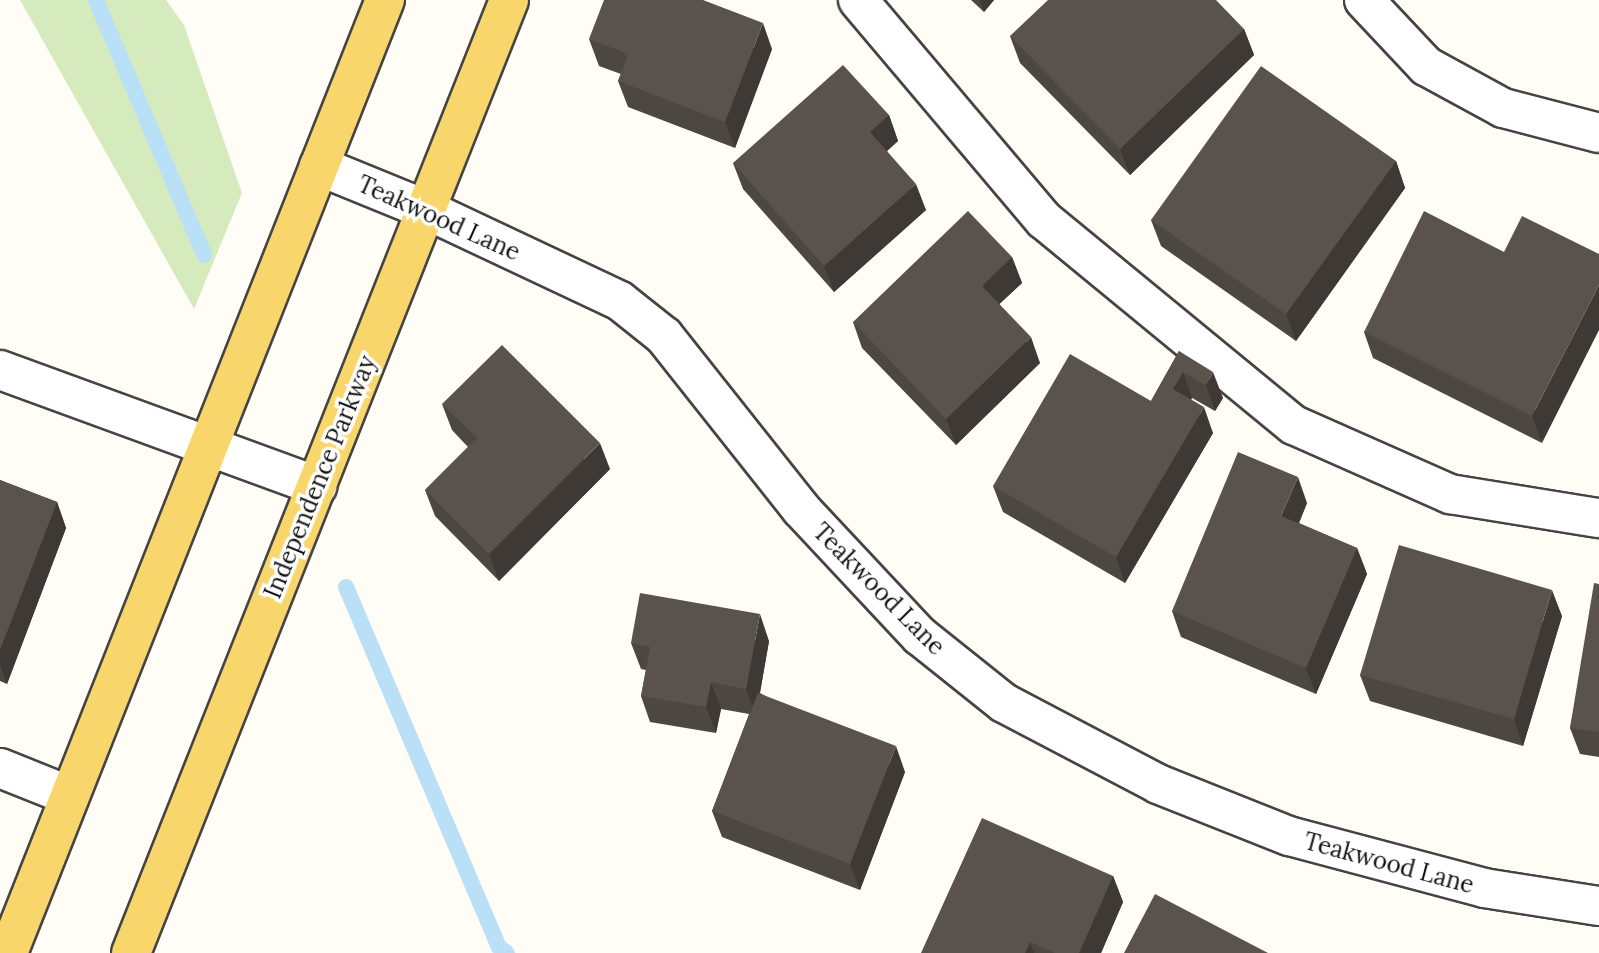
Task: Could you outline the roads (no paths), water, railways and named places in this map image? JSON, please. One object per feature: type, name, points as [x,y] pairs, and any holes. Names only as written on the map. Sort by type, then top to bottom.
[{"type":"main road","points":[[8,953],[385,0]]},
{"type":"main road","name":"Independence Parkway","points":[[131,953],[509,0]]},
{"type":"street","points":[[858,0],[1044,220],[1294,425],[1450,494],[1599,518]]},
{"type":"street","points":[[1364,0],[1426,66],[1503,108],[1599,133]]},
{"type":"street","name":"Teakwood Lane","points":[[319,166],[427,210],[620,301],[664,336],[801,509],[920,636],[1004,703],[1158,784],[1289,836],[1484,888],[1599,906]]},
{"type":"street","points":[[0,370],[317,486]]},
{"type":"street","points":[[0,768],[70,796]]},
{"type":"waterway","points":[[96,0],[204,255]]},
{"type":"waterway","points":[[346,587],[499,947],[507,953]]}]
